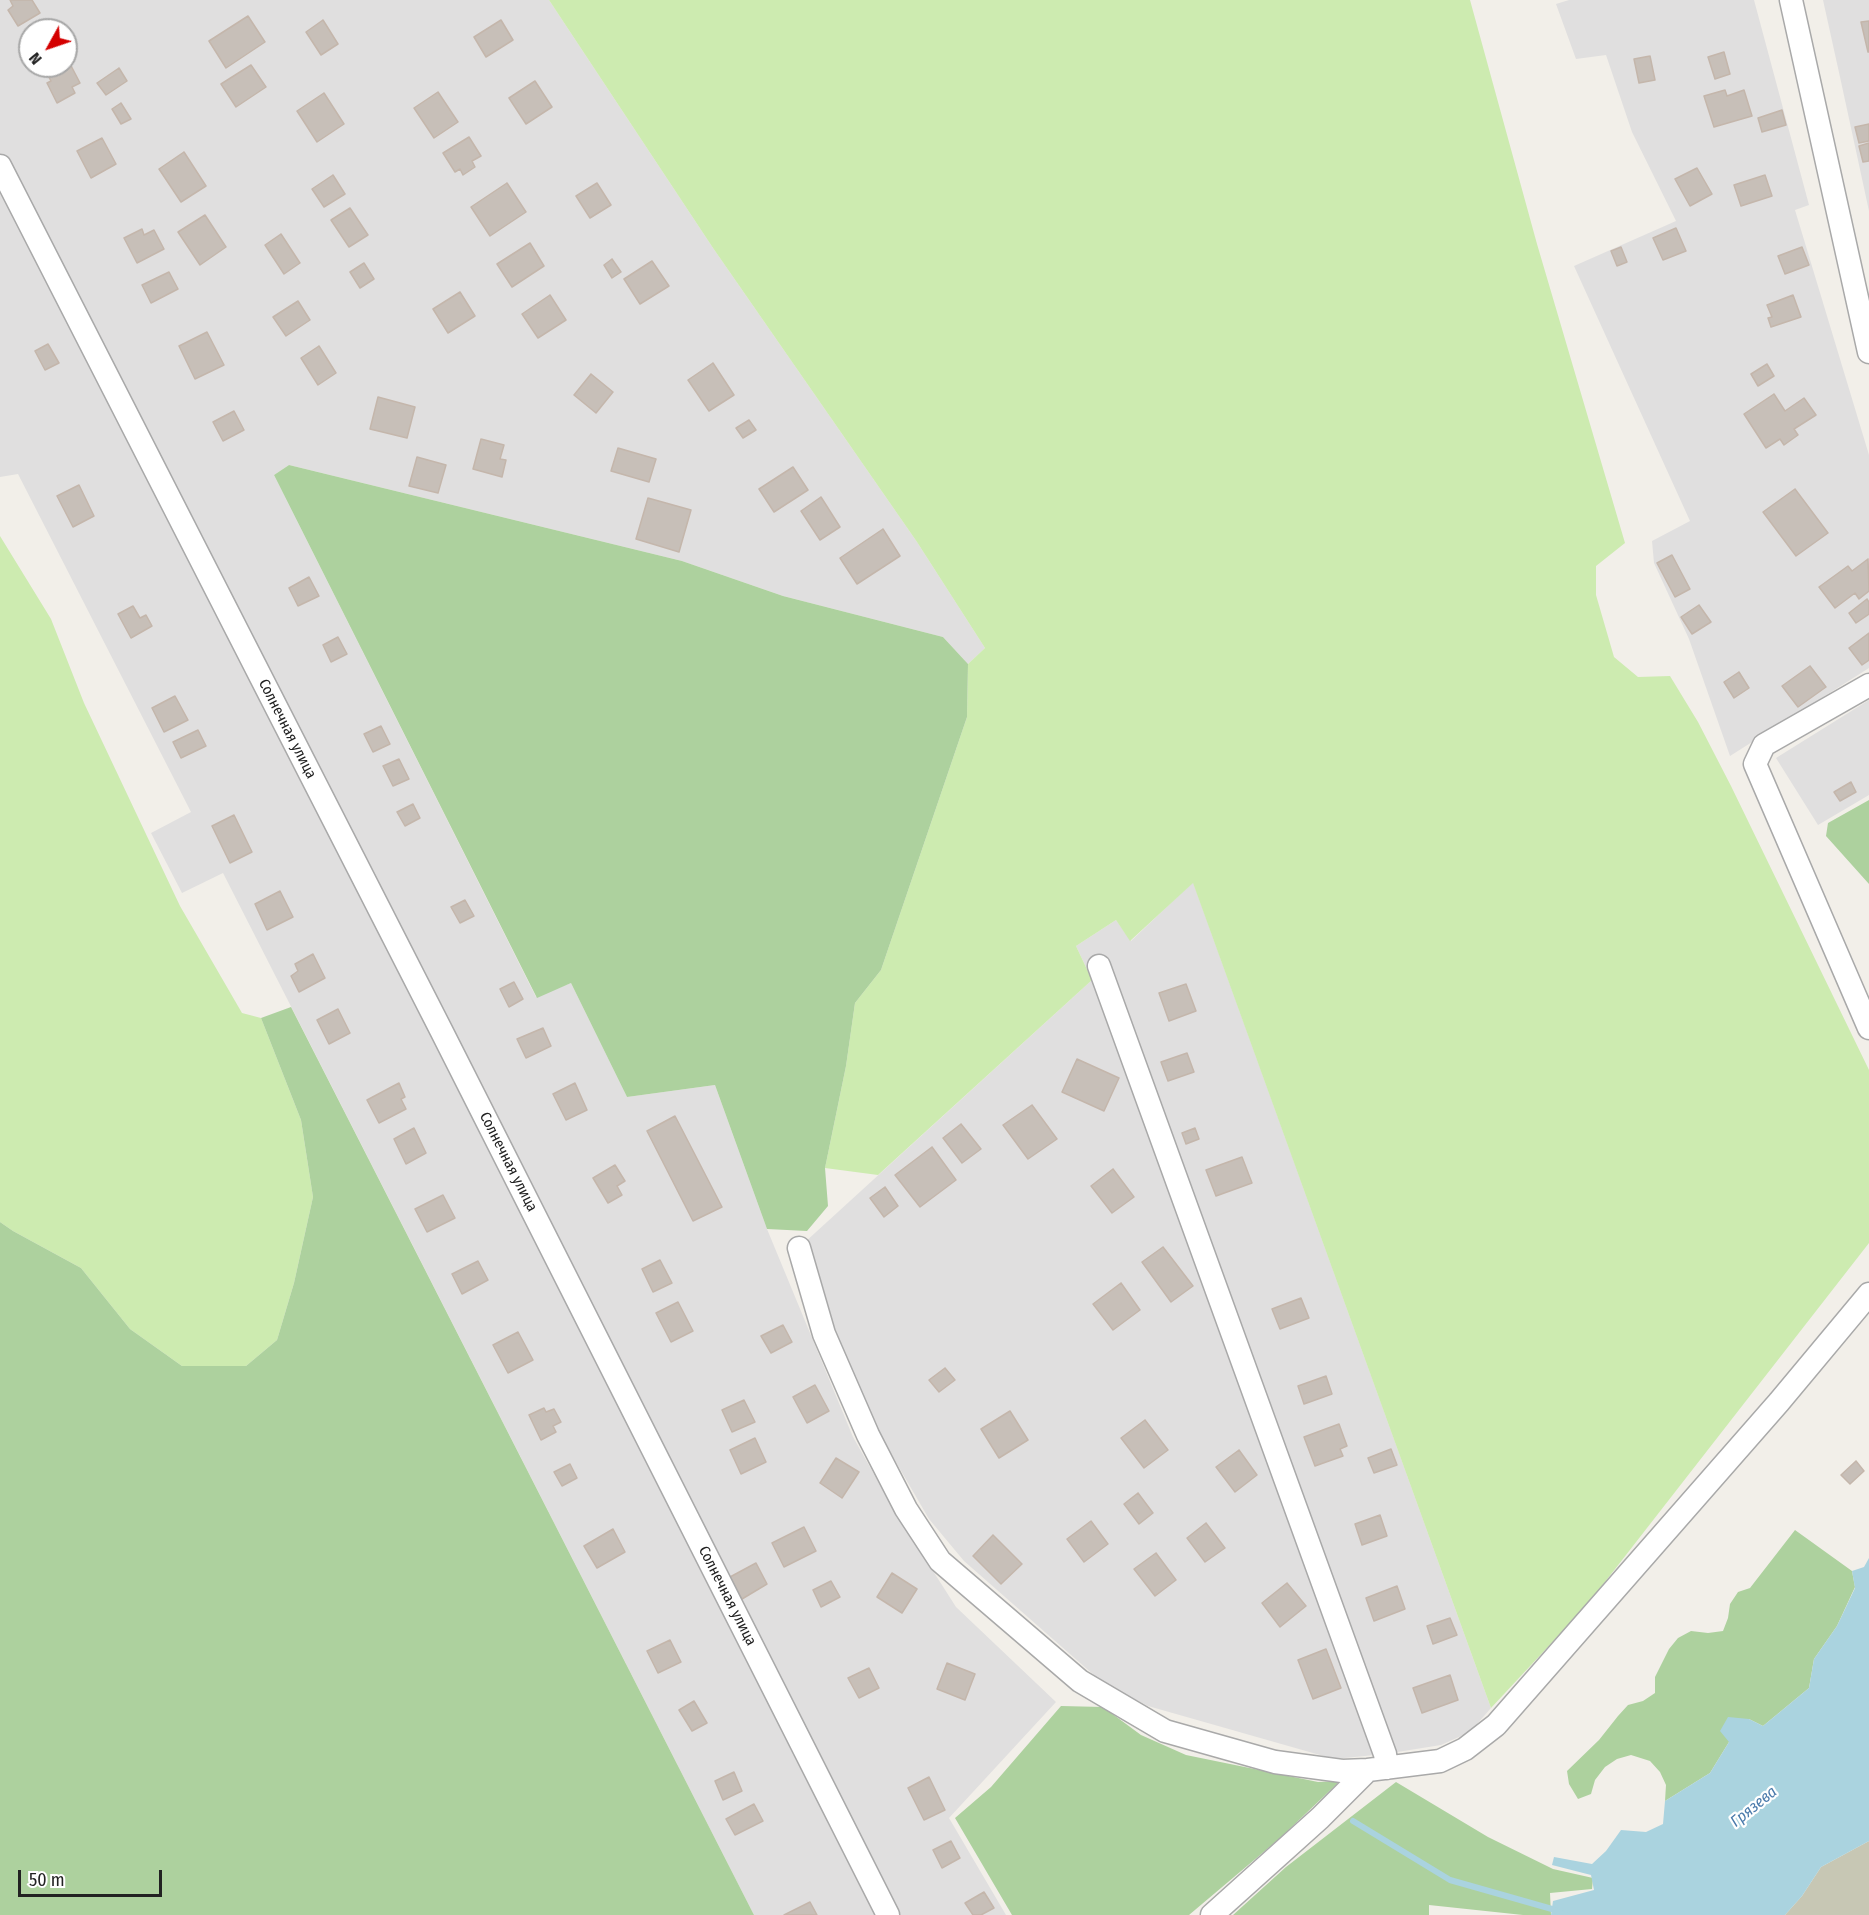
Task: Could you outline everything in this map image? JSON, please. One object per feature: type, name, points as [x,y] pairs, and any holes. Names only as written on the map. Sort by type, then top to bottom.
[{"type":"street","points":[[1791,0],[1869,352]]},
{"type":"street","name":"Солнечная улица","points":[[0,166],[888,1915]]},
{"type":"street","points":[[1869,685],[1764,745],[1755,764],[1869,1028]]},
{"type":"street","points":[[1099,966],[1385,1754],[1378,1769],[1212,1915]]},
{"type":"street","points":[[799,1248],[824,1334],[868,1435],[906,1509],[940,1561],[1080,1681],[1166,1731],[1275,1762],[1342,1771],[1440,1761],[1466,1749],[1496,1725],[1653,1548],[1869,1294]]},
{"type":"shaded area","points":[[0,0],[549,0],[713,248],[917,542],[985,648],[968,664],[943,637],[783,596],[682,561],[289,465],[274,475],[536,997],[571,983],[627,1097],[715,1085],[767,1229],[853,1437],[896,1513],[956,1607],[1056,1702],[949,1818],[1006,1915],[754,1915],[223,873],[182,893],[151,833],[191,812],[18,474],[0,477]]},
{"type":"shaded area","points":[[1569,0],[1754,0],[1809,205],[1795,210],[1869,455],[1869,668],[1730,756],[1689,639],[1654,563],[1652,541],[1690,521],[1574,266],[1676,221],[1632,132],[1606,55],[1576,59],[1556,4]]},
{"type":"shaded area","points":[[1823,0],[1869,0],[1869,211],[1840,77]]},
{"type":"shaded area","points":[[1869,700],[1869,795],[1818,825],[1776,758]]},
{"type":"shaded area","points":[[1193,882],[1491,1708],[1470,1732],[1441,1745],[1334,1759],[1148,1706],[1103,1683],[964,1561],[929,1519],[886,1445],[833,1338],[804,1243],[1092,980],[1076,946],[1116,920],[1131,941]]},
{"type":"shaded area","points":[[1869,1841],[1869,1915],[1785,1915],[1802,1896],[1821,1867]]},
{"type":"green space","points":[[549,0],[1470,0],[1537,244],[1625,543],[1596,566],[1596,595],[1614,657],[1638,677],[1670,676],[1698,722],[1731,786],[1869,1070],[1869,1243],[1587,1605],[1491,1708],[1193,883],[1130,941],[1116,920],[1076,946],[1092,980],[878,1175],[825,1168],[846,1066],[855,1003],[881,970],[967,717],[968,664],[985,648],[917,542],[713,248]]},
{"type":"green space","points":[[289,465],[682,561],[783,596],[943,637],[968,664],[967,717],[881,970],[855,1003],[846,1066],[825,1168],[828,1206],[807,1231],[767,1229],[715,1085],[627,1097],[571,983],[537,998],[274,475]]},
{"type":"green space","points":[[0,536],[51,619],[84,703],[180,906],[242,1013],[261,1018],[301,1120],[313,1197],[294,1283],[277,1340],[246,1366],[182,1366],[130,1329],[81,1268],[0,1222]]},
{"type":"green space","points":[[1869,800],[1869,884],[1826,836],[1828,823]]},
{"type":"green space","points":[[291,1007],[754,1915],[0,1915],[0,1222],[81,1268],[130,1329],[182,1366],[246,1366],[277,1340],[294,1283],[313,1197],[301,1120],[261,1018]]},
{"type":"green space","points":[[1795,1530],[1852,1571],[1855,1587],[1837,1626],[1814,1659],[1809,1688],[1763,1726],[1749,1719],[1729,1742],[1710,1773],[1665,1801],[1666,1785],[1660,1772],[1650,1761],[1631,1755],[1617,1759],[1605,1767],[1595,1780],[1591,1794],[1578,1799],[1569,1784],[1567,1771],[1599,1740],[1628,1705],[1643,1701],[1655,1693],[1655,1677],[1669,1649],[1678,1638],[1691,1631],[1708,1633],[1723,1631],[1730,1604],[1738,1592],[1750,1588]]},
{"type":"green space","points":[[1061,1706],[1103,1707],[1141,1735],[1186,1755],[1318,1782],[1340,1781],[1279,1839],[1189,1915],[1012,1915],[955,1818],[991,1787]]},
{"type":"green space","points":[[1396,1782],[1488,1837],[1553,1869],[1593,1878],[1592,1889],[1550,1893],[1551,1915],[1523,1915],[1429,1905],[1429,1915],[1233,1915],[1286,1867]]},
{"type":"water","name":"Грязева","points":[[1869,1558],[1869,1841],[1821,1867],[1802,1896],[1785,1915],[1551,1915],[1553,1901],[1594,1890],[1591,1875],[1552,1865],[1554,1857],[1592,1864],[1606,1851],[1621,1830],[1646,1832],[1663,1824],[1665,1801],[1710,1773],[1729,1742],[1720,1731],[1728,1717],[1749,1719],[1763,1726],[1809,1688],[1814,1659],[1837,1626],[1855,1588],[1852,1571],[1864,1567]]},
{"type":"building","points":[[10,0],[32,0],[40,13],[32,18],[18,18],[18,26],[8,10],[13,6]]},
{"type":"building","points":[[248,16],[265,42],[226,68],[209,41]]},
{"type":"building","points":[[323,20],[338,44],[321,55],[306,32]]},
{"type":"building","points":[[501,20],[513,40],[486,57],[474,37]]},
{"type":"building","points":[[1869,21],[1869,52],[1868,52],[1861,22]]},
{"type":"building","points":[[1724,52],[1730,74],[1715,79],[1708,57]]},
{"type":"building","points":[[1650,56],[1655,80],[1639,83],[1634,59]]},
{"type":"building","points":[[251,65],[266,87],[236,107],[221,84]]},
{"type":"building","points":[[119,68],[127,81],[106,95],[97,83]]},
{"type":"building","points":[[49,78],[77,78],[80,83],[72,87],[75,93],[57,103],[47,83],[51,81]]},
{"type":"building","points":[[535,81],[552,107],[526,124],[509,98]]},
{"type":"building","points":[[1725,90],[1727,96],[1744,90],[1752,116],[1714,127],[1704,96]]},
{"type":"building","points":[[438,92],[458,122],[434,138],[414,108]]},
{"type":"building","points":[[324,93],[344,124],[317,142],[297,111]]},
{"type":"building","points":[[121,103],[131,119],[121,124],[112,109]]},
{"type":"building","points":[[1782,110],[1786,125],[1762,132],[1758,118]]},
{"type":"building","points":[[1869,124],[1869,141],[1859,143],[1855,127]]},
{"type":"building","points":[[469,137],[481,156],[472,161],[475,167],[463,175],[460,169],[455,172],[443,153]]},
{"type":"building","points":[[102,138],[116,164],[91,178],[77,151]]},
{"type":"building","points":[[1869,143],[1869,161],[1863,162],[1859,146]]},
{"type":"building","points":[[184,152],[206,186],[181,202],[159,169]]},
{"type":"building","points":[[1697,168],[1712,194],[1690,206],[1675,179]]},
{"type":"building","points":[[333,175],[345,194],[324,207],[312,189]]},
{"type":"building","points":[[1765,175],[1772,196],[1741,206],[1734,185]]},
{"type":"building","points":[[507,183],[526,212],[490,236],[471,207]]},
{"type":"building","points":[[597,183],[611,205],[590,218],[576,196]]},
{"type":"building","points":[[350,208],[368,235],[349,247],[331,220]]},
{"type":"building","points":[[205,215],[226,247],[200,265],[178,232]]},
{"type":"building","points":[[1676,228],[1686,251],[1663,260],[1653,238]]},
{"type":"building","points":[[142,229],[144,235],[154,230],[164,249],[137,263],[124,238]]},
{"type":"building","points":[[281,234],[300,263],[284,274],[265,245]]},
{"type":"building","points":[[530,243],[544,266],[512,287],[497,264]]},
{"type":"building","points":[[1621,247],[1627,262],[1617,266],[1611,251]]},
{"type":"building","points":[[1802,247],[1809,265],[1785,274],[1778,256]]},
{"type":"building","points":[[612,259],[621,272],[612,278],[604,265]]},
{"type":"building","points":[[652,261],[669,286],[640,304],[624,279]]},
{"type":"building","points":[[364,263],[374,279],[360,288],[350,272]]},
{"type":"building","points":[[169,272],[178,289],[151,303],[142,285]]},
{"type":"building","points":[[460,292],[475,316],[448,333],[433,309]]},
{"type":"building","points":[[550,295],[566,320],[538,338],[522,314]]},
{"type":"building","points":[[1793,295],[1801,317],[1771,327],[1768,318],[1772,317],[1767,305]]},
{"type":"building","points":[[298,301],[310,320],[286,336],[273,317]]},
{"type":"building","points":[[207,332],[224,365],[195,379],[179,346]]},
{"type":"building","points":[[48,344],[59,363],[45,370],[35,351]]},
{"type":"building","points":[[319,346],[336,373],[318,385],[301,358]]},
{"type":"building","points":[[713,363],[734,395],[709,411],[688,380]]},
{"type":"building","points":[[1767,364],[1774,376],[1758,386],[1751,374]]},
{"type":"building","points":[[591,374],[613,392],[596,413],[574,395]]},
{"type":"building","points":[[1774,394],[1785,411],[1804,398],[1816,415],[1794,429],[1798,435],[1784,445],[1780,439],[1766,448],[1744,414]]},
{"type":"building","points":[[378,397],[415,407],[407,438],[370,429]]},
{"type":"building","points":[[234,411],[244,430],[223,441],[213,422]]},
{"type":"building","points":[[749,420],[756,430],[743,438],[736,428]]},
{"type":"building","points":[[481,439],[504,445],[500,459],[506,460],[502,477],[473,469]]},
{"type":"building","points":[[618,448],[656,459],[649,482],[611,471]]},
{"type":"building","points":[[417,457],[446,465],[438,493],[409,486]]},
{"type":"building","points":[[793,467],[808,490],[774,512],[759,489]]},
{"type":"building","points":[[79,485],[94,516],[73,527],[57,496]]},
{"type":"building","points":[[1795,489],[1828,533],[1796,556],[1763,512]]},
{"type":"building","points":[[821,497],[840,527],[820,540],[801,511]]},
{"type":"building","points":[[648,498],[691,510],[679,552],[636,539]]},
{"type":"building","points":[[883,529],[900,556],[857,584],[840,558]]},
{"type":"building","points":[[1672,555],[1690,589],[1675,597],[1657,563]]},
{"type":"building","points":[[1868,559],[1869,591],[1859,599],[1855,593],[1835,608],[1819,587],[1848,566],[1852,571]]},
{"type":"building","points":[[309,577],[319,596],[298,606],[289,588]]},
{"type":"building","points":[[1867,599],[1869,614],[1856,623],[1849,613]]},
{"type":"building","points":[[1699,605],[1711,622],[1692,634],[1681,617]]},
{"type":"building","points":[[133,606],[140,618],[146,615],[152,626],[131,638],[118,614]]},
{"type":"building","points":[[1869,633],[1869,660],[1862,665],[1849,648]]},
{"type":"building","points":[[338,637],[347,654],[331,662],[323,645]]},
{"type":"building","points":[[1810,666],[1826,687],[1798,707],[1782,686]]},
{"type":"building","points":[[1739,672],[1749,688],[1734,698],[1724,682]]},
{"type":"building","points":[[175,696],[188,720],[164,732],[152,708]]},
{"type":"building","points":[[381,726],[390,744],[373,752],[364,734]]},
{"type":"building","points":[[198,730],[206,746],[181,758],[173,742]]},
{"type":"building","points":[[399,759],[409,779],[393,786],[383,766]]},
{"type":"building","points":[[1851,782],[1856,792],[1840,801],[1834,792]]},
{"type":"building","points":[[413,804],[420,818],[405,826],[397,812]]},
{"type":"building","points":[[234,815],[252,852],[230,863],[212,826]]},
{"type":"building","points":[[280,891],[293,917],[267,930],[255,904]]},
{"type":"building","points":[[465,900],[474,916],[460,923],[451,907]]},
{"type":"building","points":[[313,954],[325,978],[299,992],[291,976],[298,971],[295,964]]},
{"type":"building","points":[[514,982],[523,999],[509,1007],[500,989]]},
{"type":"building","points":[[1186,984],[1196,1011],[1169,1021],[1159,993]]},
{"type":"building","points":[[338,1009],[350,1033],[329,1044],[317,1020]]},
{"type":"building","points":[[543,1028],[551,1046],[526,1058],[517,1039]]},
{"type":"building","points":[[1187,1053],[1194,1072],[1168,1081],[1161,1062]]},
{"type":"building","points":[[1077,1059],[1119,1078],[1104,1111],[1062,1092]]},
{"type":"building","points":[[399,1083],[405,1097],[401,1099],[406,1109],[379,1123],[367,1100]]},
{"type":"building","points":[[575,1083],[587,1110],[566,1120],[553,1094]]},
{"type":"building","points":[[1032,1105],[1057,1139],[1028,1159],[1003,1125]]},
{"type":"building","points":[[675,1116],[722,1207],[693,1221],[647,1131]]},
{"type":"building","points":[[961,1124],[981,1149],[962,1163],[943,1138]]},
{"type":"building","points":[[414,1128],[426,1153],[406,1164],[394,1139]]},
{"type":"building","points":[[1195,1128],[1199,1139],[1186,1144],[1182,1133]]},
{"type":"building","points":[[932,1147],[956,1180],[920,1207],[895,1175]]},
{"type":"building","points":[[1242,1157],[1252,1183],[1216,1196],[1206,1170]]},
{"type":"building","points":[[615,1165],[625,1181],[617,1186],[622,1195],[608,1203],[593,1178]]},
{"type":"building","points":[[1113,1169],[1134,1197],[1112,1213],[1091,1186]]},
{"type":"building","points":[[885,1187],[898,1206],[884,1217],[870,1198]]},
{"type":"building","points":[[443,1195],[455,1218],[427,1232],[415,1209]]},
{"type":"building","points":[[1163,1247],[1193,1286],[1171,1302],[1142,1262]]},
{"type":"building","points":[[660,1260],[672,1283],[653,1292],[642,1269]]},
{"type":"building","points":[[478,1261],[488,1280],[462,1294],[452,1274]]},
{"type":"building","points":[[1121,1283],[1140,1310],[1113,1330],[1093,1304]]},
{"type":"building","points":[[1301,1298],[1309,1318],[1280,1329],[1272,1309]]},
{"type":"building","points":[[678,1302],[693,1331],[671,1342],[656,1313]]},
{"type":"building","points":[[783,1325],[792,1342],[771,1353],[761,1336]]},
{"type":"building","points":[[518,1332],[533,1360],[508,1373],[493,1345]]},
{"type":"building","points":[[945,1368],[955,1380],[939,1392],[929,1380]]},
{"type":"building","points":[[1326,1376],[1332,1394],[1304,1404],[1298,1386]]},
{"type":"building","points":[[815,1385],[829,1411],[807,1423],[793,1397]]},
{"type":"building","points":[[744,1400],[755,1422],[732,1432],[722,1410]]},
{"type":"building","points":[[544,1408],[546,1412],[554,1409],[561,1422],[553,1426],[556,1432],[541,1440],[529,1415]]},
{"type":"building","points":[[1010,1411],[1028,1440],[999,1458],[981,1429]]},
{"type":"building","points":[[1145,1420],[1168,1450],[1144,1468],[1121,1438]]},
{"type":"building","points":[[1339,1424],[1347,1446],[1340,1449],[1343,1456],[1315,1466],[1304,1437]]},
{"type":"building","points":[[755,1438],[766,1462],[741,1474],[730,1450]]},
{"type":"building","points":[[1391,1449],[1397,1465],[1374,1473],[1368,1458]]},
{"type":"building","points":[[1239,1450],[1257,1475],[1235,1492],[1216,1467]]},
{"type":"building","points":[[836,1458],[859,1472],[842,1498],[820,1483]]},
{"type":"building","points":[[1856,1461],[1864,1471],[1850,1484],[1841,1475]]},
{"type":"building","points":[[570,1464],[577,1478],[562,1486],[554,1472]]},
{"type":"building","points":[[1138,1493],[1153,1513],[1139,1524],[1124,1504]]},
{"type":"building","points":[[1380,1515],[1387,1536],[1362,1545],[1355,1524]]},
{"type":"building","points":[[1091,1521],[1108,1544],[1084,1562],[1067,1539]]},
{"type":"building","points":[[1206,1523],[1225,1548],[1205,1562],[1187,1538]]},
{"type":"building","points":[[804,1527],[816,1551],[784,1567],[772,1543]]},
{"type":"building","points":[[613,1529],[625,1552],[597,1568],[584,1546]]},
{"type":"building","points":[[993,1535],[1022,1564],[1001,1584],[973,1556]]},
{"type":"building","points":[[1156,1553],[1176,1580],[1155,1596],[1134,1569]]},
{"type":"building","points":[[756,1563],[767,1584],[742,1599],[730,1577]]},
{"type":"building","points":[[892,1573],[917,1589],[902,1613],[877,1597]]},
{"type":"building","points":[[831,1581],[840,1597],[821,1607],[813,1590]]},
{"type":"building","points":[[1287,1583],[1306,1606],[1280,1627],[1262,1603]]},
{"type":"building","points":[[1397,1586],[1405,1609],[1374,1621],[1366,1598]]},
{"type":"building","points":[[1450,1618],[1457,1635],[1433,1644],[1427,1626]]},
{"type":"building","points":[[670,1640],[681,1662],[658,1673],[647,1651]]},
{"type":"building","points":[[1326,1649],[1341,1688],[1313,1699],[1298,1660]]},
{"type":"building","points":[[947,1663],[975,1674],[965,1700],[937,1689]]},
{"type":"building","points":[[869,1668],[879,1688],[859,1698],[848,1678]]},
{"type":"building","points":[[1450,1675],[1458,1700],[1422,1713],[1413,1688]]},
{"type":"building","points":[[694,1701],[707,1723],[692,1731],[679,1710]]},
{"type":"building","points":[[734,1772],[742,1791],[723,1800],[715,1781]]},
{"type":"building","points":[[929,1777],[945,1810],[924,1820],[908,1788]]},
{"type":"building","points":[[754,1804],[763,1821],[735,1835],[726,1819]]},
{"type":"building","points":[[951,1841],[960,1858],[942,1868],[933,1850]]},
{"type":"building","points":[[984,1892],[994,1908],[981,1915],[973,1915],[965,1903]]},
{"type":"building","points":[[810,1902],[817,1915],[784,1915]]},
{"type":"waterway","points":[[1353,1821],[1450,1880],[1566,1915]]}]
